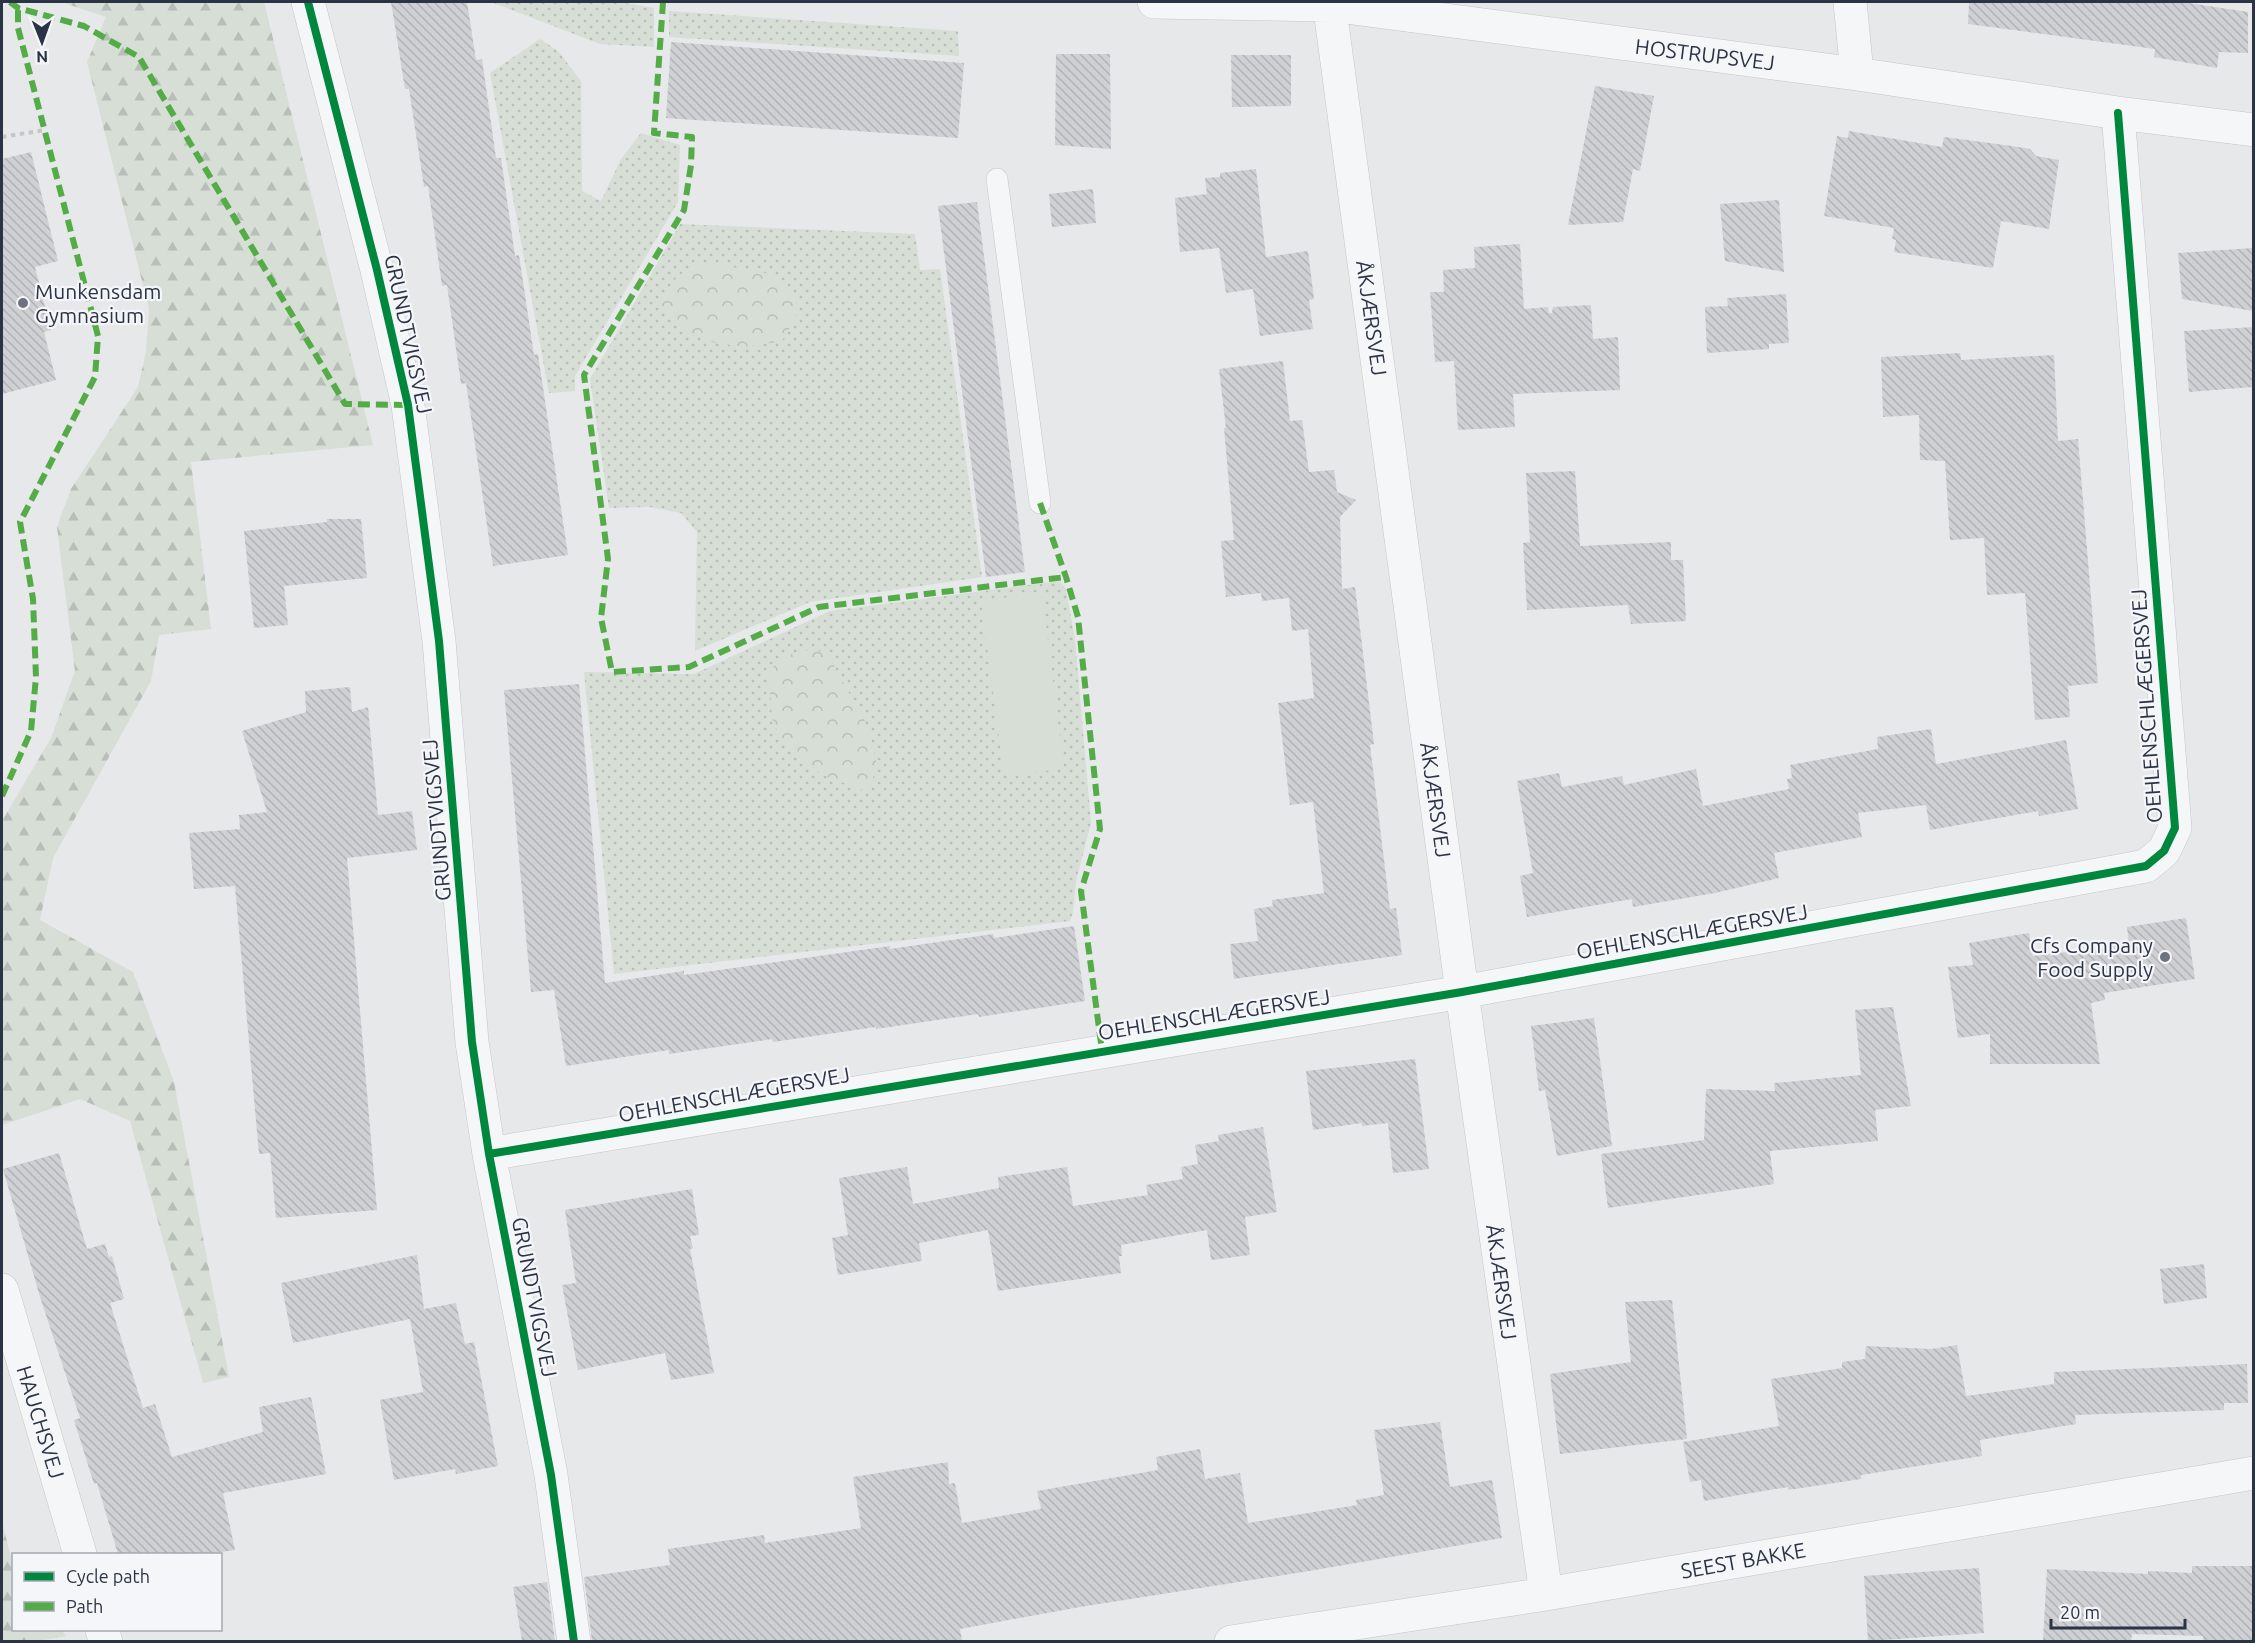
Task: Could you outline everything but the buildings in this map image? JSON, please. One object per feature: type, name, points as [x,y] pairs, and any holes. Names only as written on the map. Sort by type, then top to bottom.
[{"type":"street","name":"GRUNDTVIGSVEJ","points":[[308,2],[377,270],[408,405],[439,640],[472,1042],[489,1154],[551,1475],[574,1641]]},
{"type":"street","name":"HOSTRUPSVEJ","points":[[1154,2],[1330,4],[1857,74],[2118,113],[2253,130]]},
{"type":"street","points":[[1850,2],[1857,74]]},
{"type":"street","name":"ÅKJÆRSVEJ","points":[[1330,4],[1462,992],[1546,1594]]},
{"type":"street","name":"OEHLENSCHLÆGERSVEJ","points":[[489,1154],[1462,992],[2146,866],[2164,851],[2175,828],[2118,113]]},
{"type":"street","name":"HAUCHSVEJ","points":[[2,1290],[80,1553]]},
{"type":"street","name":"SEEST BAKKE","points":[[1231,1641],[1277,1638],[1546,1594],[2253,1473]]},
{"type":"lane","points":[[997,179],[1040,503]]},
{"type":"path","points":[[19,124],[22,134]]},
{"type":"path","points":[[2,136],[45,130]]},
{"type":"green space","points":[[61,2],[264,2],[373,445],[191,462],[211,629],[159,635],[151,681],[53,858],[40,920],[133,972],[174,1082],[229,1377],[203,1383],[130,1121],[80,1099],[2,1125],[2,821],[51,738],[75,671],[57,527],[71,489],[138,387],[146,352],[149,309],[87,62],[106,17]]},
{"type":"green space","points":[[491,2],[620,2],[654,8],[654,47],[600,44]]},
{"type":"green space","points":[[669,11],[958,31],[959,56],[669,37]]},
{"type":"green space","points":[[540,39],[558,51],[581,81],[582,191],[601,201],[621,159],[641,133],[680,145],[678,202],[575,376],[575,391],[549,393],[490,73]]},
{"type":"green space","points":[[680,224],[915,234],[920,270],[940,269],[982,577],[810,602],[695,651],[697,532],[681,513],[650,507],[609,508],[590,379]]},
{"type":"green space","points":[[691,266],[726,266],[771,274],[796,297],[796,317],[782,341],[746,347],[716,343],[685,333],[660,306],[673,281]]},
{"type":"green space","points":[[1060,581],[1066,589],[1075,640],[1091,823],[1076,881],[1070,921],[614,974],[584,672],[694,674],[830,611]]},
{"type":"green space","points":[[1042,592],[1064,769],[1004,775],[981,601]]},
{"type":"green space","points":[[815,648],[830,659],[867,725],[877,765],[871,784],[861,790],[823,775],[782,743],[772,718],[769,673],[779,658]]},
{"type":"green space","points":[[2,1521],[12,1562],[12,1631],[62,1631],[66,1636],[38,1641],[2,1641]]},
{"type":"marked path","points":[[10,2],[18,8],[84,26],[139,57],[345,404],[408,405]]},
{"type":"marked path","points":[[663,2],[654,133],[692,137],[691,165],[684,210],[584,375],[608,559],[601,618],[612,672],[689,667],[819,607],[1066,577]]},
{"type":"marked path","points":[[2,796],[31,731],[36,677],[33,599],[20,522],[95,377],[98,336],[18,28],[18,8]]},
{"type":"marked path","points":[[1040,503],[1078,617],[1100,829],[1081,891],[1102,1051]]},
{"type":"cycle path","points":[[308,2],[377,270],[408,405],[439,641],[472,1042],[489,1154],[551,1475],[574,1642]]},
{"type":"cycle path","points":[[489,1154],[1462,992],[2146,866],[2164,851],[2175,828],[2118,113]]},
{"type":"place","name":"Munkensdam Gymnasium","points":[[23,303]]},
{"type":"place","name":"Cfs Company Food Supply","points":[[2165,957]]}]
